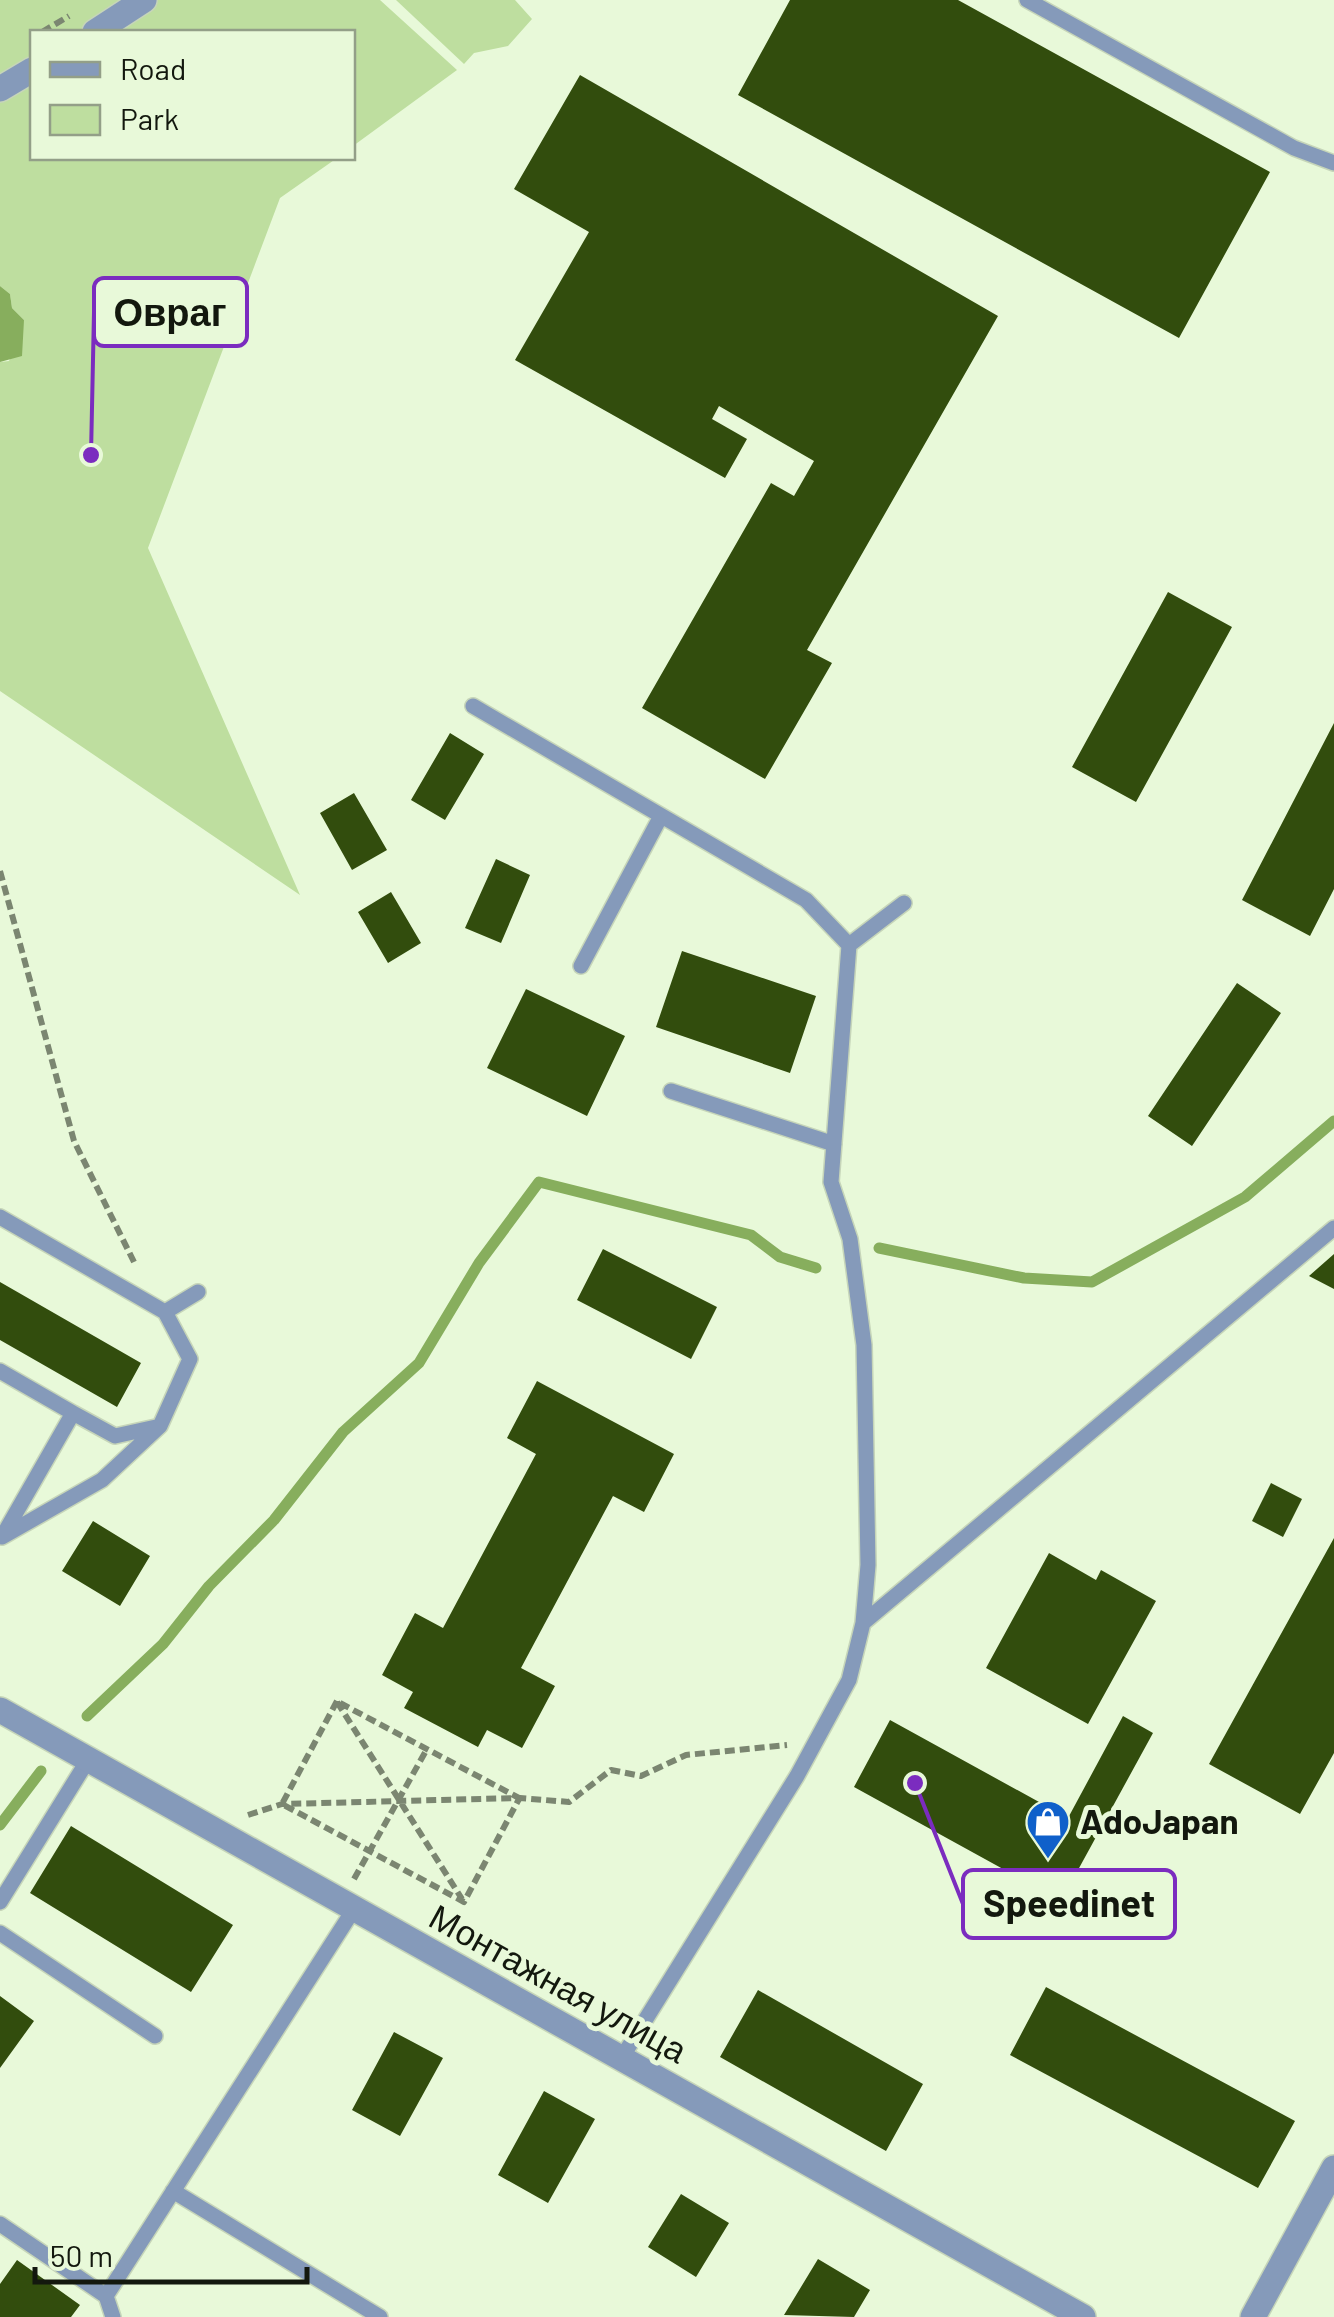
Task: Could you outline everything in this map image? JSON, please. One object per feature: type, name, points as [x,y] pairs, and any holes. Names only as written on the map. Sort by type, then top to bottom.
[{"type":"street","points":[[98,30],[144,0]]},
{"type":"street","points":[[0,89],[30,71]]},
{"type":"street","name":"Монтажная улица","points":[[2,1716],[88,1760],[1083,2317]]},
{"type":"street","points":[[1253,2317],[1334,2168]]},
{"type":"lane","points":[[1027,0],[1294,148],[1334,163]]},
{"type":"lane","points":[[473,706],[806,900],[848,944],[831,1182],[850,1239],[864,1345],[868,1566],[863,1623],[849,1680],[797,1776],[621,2060]]},
{"type":"lane","points":[[580,966],[661,816]]},
{"type":"lane","points":[[848,944],[904,903]]},
{"type":"lane","points":[[670,1091],[834,1144]]},
{"type":"lane","points":[[0,1217],[165,1312],[190,1360],[160,1426],[102,1480],[1,1539]]},
{"type":"lane","points":[[863,1623],[1334,1228]]},
{"type":"lane","points":[[165,1312],[198,1292]]},
{"type":"lane","points":[[0,1371],[115,1436],[160,1426]]},
{"type":"lane","points":[[1,1539],[74,1413]]},
{"type":"lane","points":[[0,1902],[88,1760]]},
{"type":"lane","points":[[106,2296],[354,1909]]},
{"type":"lane","points":[[0,1933],[155,2036]]},
{"type":"lane","points":[[173,2192],[380,2317]]},
{"type":"lane","points":[[0,2224],[106,2296],[113,2317]]},
{"type":"path","points":[[0,870],[74,1141],[137,1268]]},
{"type":"path","points":[[337,1701],[520,1798]]},
{"type":"path","points":[[337,1701],[464,1902]]},
{"type":"path","points":[[282,1804],[337,1701]]},
{"type":"path","points":[[282,1804],[520,1798],[569,1802],[611,1770],[641,1776],[686,1755],[753,1745],[801,1745]]},
{"type":"path","points":[[371,1852],[427,1749]]},
{"type":"path","points":[[464,1902],[520,1798]]},
{"type":"path","points":[[282,1804],[464,1902]]},
{"type":"green space","points":[[0,0],[380,0],[457,70],[355,145],[355,30],[30,30],[30,160],[334,160],[280,198],[148,548],[300,895],[0,691],[0,362],[9,361],[24,320],[12,308],[10,294],[0,286]]},
{"type":"green space","points":[[396,0],[515,0],[532,19],[508,46],[474,53],[464,64]]},
{"type":"shaded area","points":[[0,286],[10,294],[12,308],[24,320],[22,356],[0,362]]},
{"type":"building","points":[[790,0],[958,0],[1270,172],[1179,338],[738,95]]},
{"type":"building","points":[[580,75],[998,316],[807,650],[832,663],[765,779],[642,708],[771,483],[794,496],[814,461],[719,406],[712,419],[747,439],[725,478],[515,360],[589,232],[514,189]]},
{"type":"building","points":[[1168,592],[1232,627],[1136,802],[1072,767]]},
{"type":"building","points":[[1334,723],[1334,889],[1310,936],[1242,900]]},
{"type":"building","points":[[450,733],[484,754],[445,820],[411,800]]},
{"type":"building","points":[[354,793],[387,850],[352,870],[320,813]]},
{"type":"building","points":[[496,859],[530,875],[501,943],[465,928]]},
{"type":"building","points":[[391,892],[421,943],[388,963],[358,912]]},
{"type":"building","points":[[682,951],[816,996],[790,1073],[656,1027]]},
{"type":"building","points":[[1237,983],[1281,1013],[1192,1146],[1148,1116]]},
{"type":"building","points":[[526,989],[625,1036],[587,1116],[487,1068]]},
{"type":"building","points":[[603,1249],[717,1307],[691,1359],[577,1300]]},
{"type":"building","points":[[1334,1254],[1334,1289],[1309,1276]]},
{"type":"building","points":[[0,1282],[141,1363],[117,1407],[0,1340]]},
{"type":"building","points":[[537,1381],[674,1454],[644,1512],[613,1496],[521,1668],[555,1686],[522,1748],[487,1730],[478,1747],[404,1708],[413,1692],[382,1675],[415,1613],[443,1628],[536,1454],[507,1438]]},
{"type":"building","points":[[1271,1483],[1302,1499],[1283,1537],[1252,1521]]},
{"type":"building","points":[[93,1521],[150,1556],[120,1606],[62,1571]]},
{"type":"building","points":[[1334,1538],[1334,1753],[1300,1814],[1209,1764]]},
{"type":"building","points":[[1049,1553],[1096,1580],[1101,1570],[1156,1601],[1088,1724],[986,1668]]},
{"type":"building","points":[[1123,1716],[1153,1733],[1061,1901],[854,1787],[890,1720],[1068,1818]]},
{"type":"building","points":[[71,1826],[233,1925],[191,1992],[30,1893]]},
{"type":"building","points":[[1046,1987],[1295,2121],[1258,2188],[1010,2055]]},
{"type":"building","points":[[758,1990],[923,2084],[886,2151],[720,2057]]},
{"type":"building","points":[[0,1996],[34,2021],[0,2068]]},
{"type":"building","points":[[394,2032],[443,2058],[400,2136],[352,2110]]},
{"type":"building","points":[[544,2091],[595,2119],[548,2203],[498,2175]]},
{"type":"building","points":[[681,2194],[729,2223],[696,2277],[648,2247]]},
{"type":"building","points":[[818,2259],[870,2290],[854,2317],[784,2315]]},
{"type":"building","points":[[17,2260],[80,2305],[71,2317],[0,2317],[0,2284]]},
{"type":"waterway","points":[[879,1248],[1024,1278],[1092,1282],[1245,1197],[1334,1121]]},
{"type":"waterway","points":[[87,1716],[163,1644],[209,1586],[274,1520],[343,1432],[419,1363],[479,1263],[539,1182],[751,1235],[780,1257],[816,1268]]},
{"type":"waterway","points":[[0,1825],[41,1771]]},
{"type":"place","name":"Овраг","points":[[91,455]]},
{"type":"place","name":"Speedinet","points":[[915,1783]]},
{"type":"place","name":"AdoJapan","points":[[1048,1860]]}]
